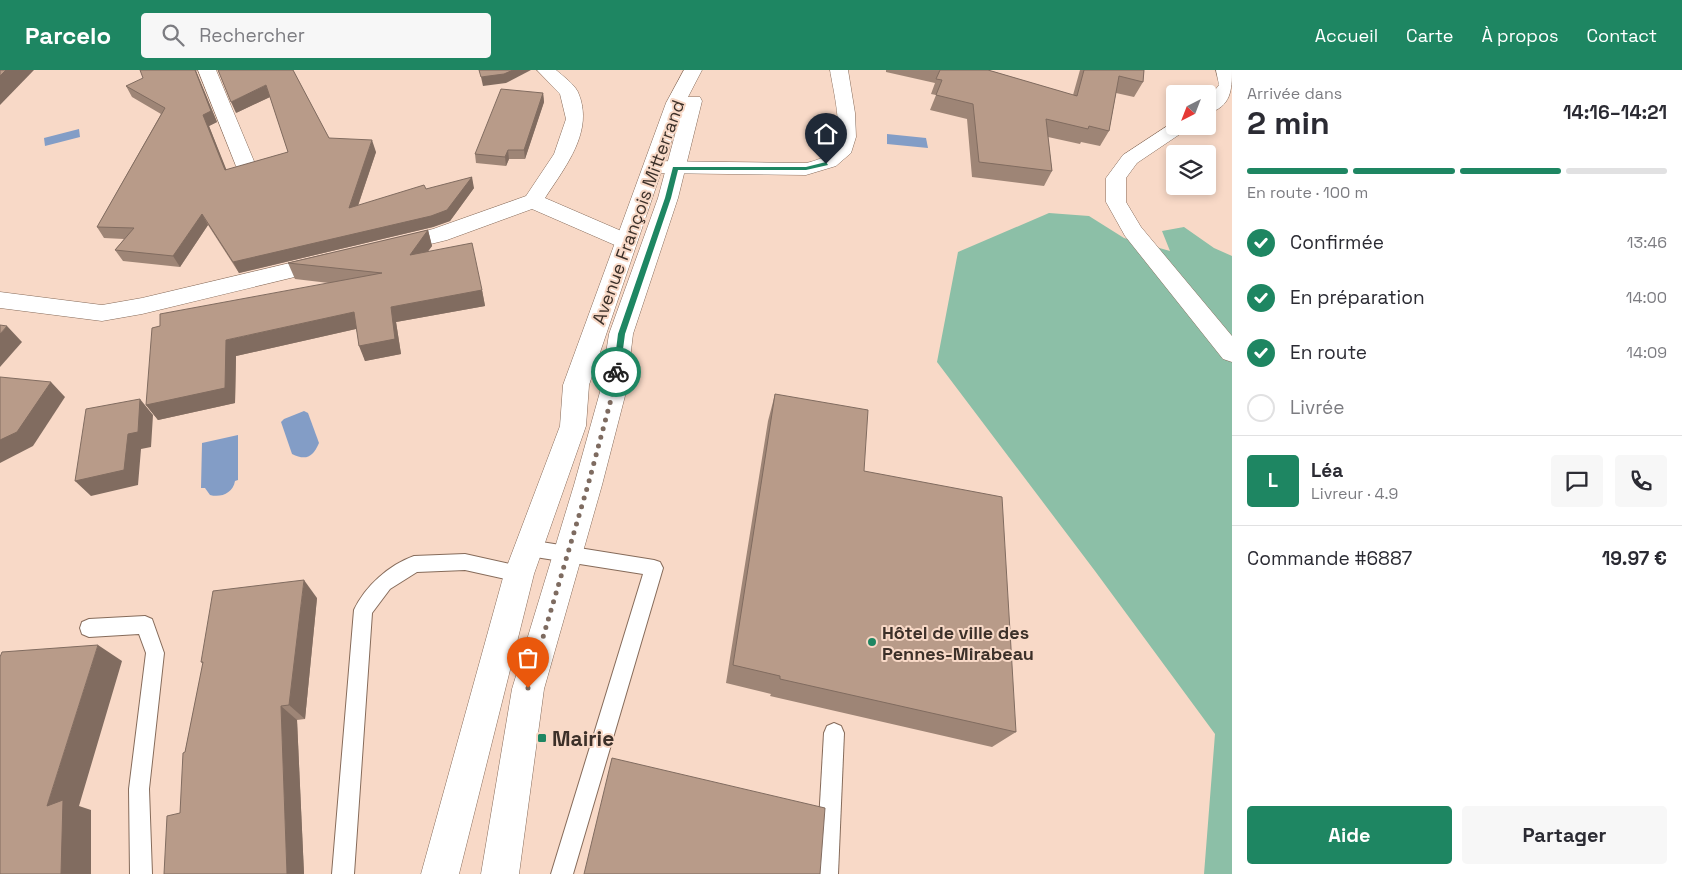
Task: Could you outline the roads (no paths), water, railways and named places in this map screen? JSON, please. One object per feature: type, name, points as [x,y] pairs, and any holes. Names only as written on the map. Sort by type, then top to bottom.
[{"type":"street","points":[[207,70],[246,166]]},
{"type":"street","points":[[0,300],[102,312],[142,306],[439,235],[533,201],[564,154],[575,120],[569,92],[546,70]]},
{"type":"street","name":"Avenue François Mitterrand","points":[[440,874],[519,574],[573,426],[576,385],[624,241],[664,168],[693,102],[695,70]]},
{"type":"street","points":[[664,168],[806,168],[826,164],[842,153],[848,138],[839,70]]},
{"type":"street","points":[[1216,102],[1228,85],[1225,70]]},
{"type":"street","points":[[1166,135],[1130,159],[1116,178],[1116,202],[1133,231],[1232,352]]},
{"type":"street","name":"Avenue François Mitterrand","points":[[500,874],[528,688],[613,392],[621,334],[668,198],[664,168]]},
{"type":"street","points":[[533,201],[624,241]]},
{"type":"lane","points":[[528,548],[654,568],[562,874]]},
{"type":"lane","points":[[343,874],[359,642],[363,610],[384,583],[414,564],[465,562],[519,574]]},
{"type":"lane","points":[[89,628],[145,625],[155,653],[139,790],[141,874]]},
{"type":"lane","points":[[827,874],[834,733]]},
{"type":"water","points":[[79,129],[80,137],[45,146],[44,138]]},
{"type":"water","points":[[887,134],[926,138],[928,148],[887,144]]},
{"type":"water","points":[[304,411],[308,413],[319,443],[312,454],[301,457],[292,454],[281,422]]},
{"type":"water","points":[[238,435],[238,480],[235,481],[232,489],[226,494],[210,495],[205,488],[201,488],[202,443]]},
{"type":"place","name":"Hôtel de ville des Pennes-Mirabeau","points":[[872,642]]},
{"type":"place","name":"Mairie","points":[[542,738]]}]
